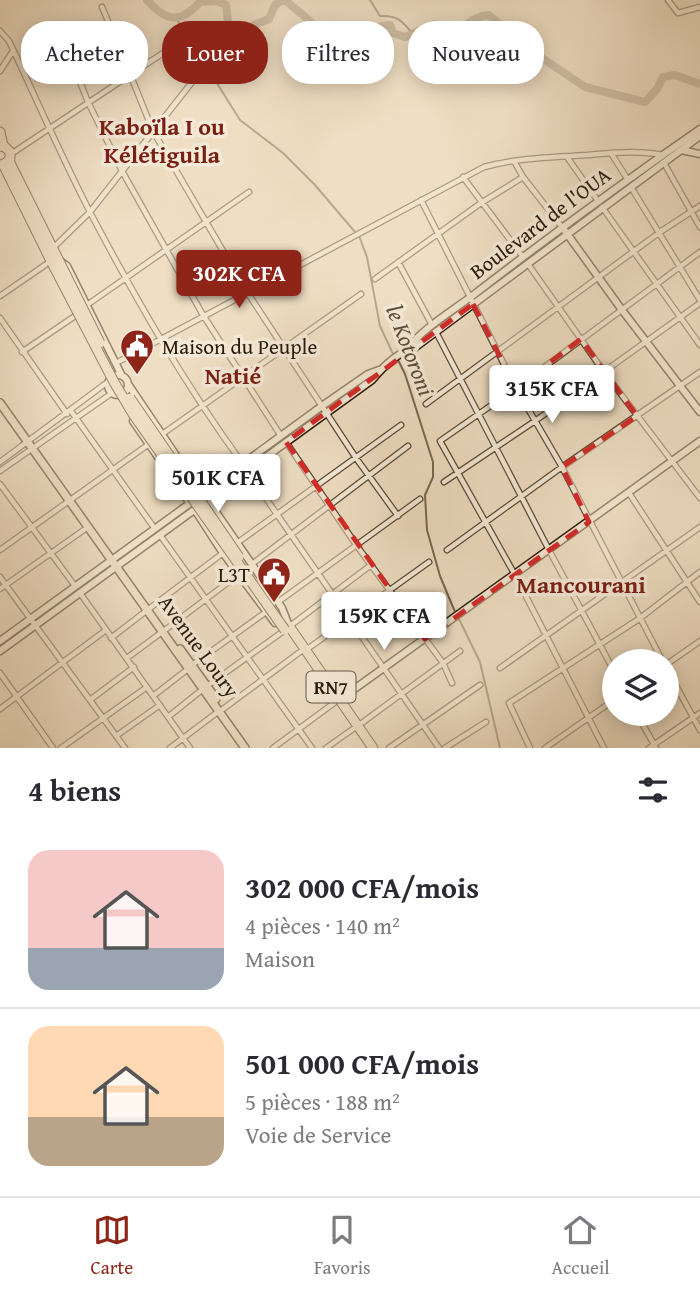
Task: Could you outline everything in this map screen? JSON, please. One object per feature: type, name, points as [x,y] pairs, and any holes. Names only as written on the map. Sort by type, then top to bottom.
[{"type":"highway","name":"RN7","points":[[0,132],[1,146],[9,150],[5,161],[132,414],[287,628],[366,748]]},
{"type":"highway","name":"RN7","points":[[5,161],[53,249],[54,261]]},
{"type":"highway","name":"RN7","points":[[355,728],[373,748]]},
{"type":"main road","name":"Boulevard de l'OUA","points":[[205,496],[324,409],[372,380],[410,344],[434,329],[700,129]]},
{"type":"main road","points":[[630,183],[664,163],[679,147],[700,136]]},
{"type":"main road","points":[[679,147],[700,154]]},
{"type":"main road","points":[[565,231],[700,412]]},
{"type":"main road","points":[[54,261],[67,266],[122,376],[278,602],[287,628],[276,624],[266,612],[109,387],[109,381],[52,269],[54,261]]},
{"type":"main road","points":[[109,381],[116,375],[122,376]]},
{"type":"main road","points":[[115,394],[124,393],[128,384]]},
{"type":"main road","name":"Avenue Loury","points":[[0,403],[251,748]]},
{"type":"main road","points":[[337,701],[700,441]]},
{"type":"main road","points":[[0,651],[75,586],[114,563],[192,506],[193,493],[205,496]]},
{"type":"main road","points":[[192,506],[203,510],[205,496]]},
{"type":"main road","points":[[0,641],[80,593],[114,563]]},
{"type":"main road","name":"Avenue Loury","points":[[221,710],[245,748]]},
{"type":"street","points":[[668,0],[678,13],[700,6]]},
{"type":"street","points":[[103,7],[109,21]]},
{"type":"street","points":[[0,31],[14,51],[90,212],[159,338],[201,407],[439,748]]},
{"type":"street","points":[[0,71],[14,51]]},
{"type":"street","points":[[81,84],[122,171],[203,315],[283,439],[388,590],[443,663],[453,683]]},
{"type":"street","points":[[5,161],[116,84]]},
{"type":"street","points":[[134,84],[153,131],[247,292],[356,458],[398,516]]},
{"type":"street","points":[[53,249],[90,212],[190,84]]},
{"type":"street","points":[[116,363],[484,167],[514,161],[611,153],[643,151],[663,155]]},
{"type":"street","points":[[444,482],[535,421],[700,301],[611,153]]},
{"type":"street","points":[[567,156],[700,345]]},
{"type":"street","points":[[514,161],[523,177],[565,231]]},
{"type":"street","points":[[664,163],[700,227]]},
{"type":"street","points":[[463,177],[604,372],[700,498]]},
{"type":"street","points":[[375,279],[481,203],[523,177]]},
{"type":"street","points":[[87,305],[249,191]]},
{"type":"street","points":[[421,200],[497,352],[562,467],[656,649]]},
{"type":"street","points":[[426,404],[660,232],[700,206]]},
{"type":"street","points":[[604,748],[515,575],[440,441],[700,252]]},
{"type":"street","points":[[0,296],[54,261]]},
{"type":"street","points":[[398,261],[602,649]]},
{"type":"street","points":[[0,550],[360,294]]},
{"type":"street","points":[[22,352],[75,316]]},
{"type":"street","points":[[0,318],[22,352],[75,416],[312,748]]},
{"type":"street","points":[[447,550],[700,372]]},
{"type":"street","points":[[0,471],[109,381]]},
{"type":"street","points":[[0,462],[115,394]]},
{"type":"street","points":[[237,544],[401,425]]},
{"type":"street","points":[[252,564],[408,446]]},
{"type":"street","points":[[0,484],[75,586]]},
{"type":"street","points":[[629,493],[700,601]]},
{"type":"street","points":[[278,602],[420,499]]},
{"type":"street","points":[[0,589],[88,527]]},
{"type":"street","points":[[500,668],[700,527]]},
{"type":"street","points":[[111,638],[223,553]]},
{"type":"street","points":[[170,748],[429,562]]},
{"type":"street","points":[[168,717],[371,565]]},
{"type":"street","points":[[530,748],[509,703],[639,619],[700,572]]},
{"type":"street","points":[[127,658],[239,574]]},
{"type":"street","points":[[0,577],[125,748]]},
{"type":"street","points":[[80,593],[190,748]]},
{"type":"street","points":[[153,696],[266,612]]},
{"type":"street","points":[[0,709],[106,630]]},
{"type":"street","points":[[679,656],[700,642]]},
{"type":"street","points":[[326,748],[460,651]]},
{"type":"street","points":[[90,700],[134,667]]},
{"type":"street","points":[[0,673],[53,748]]},
{"type":"street","points":[[389,748],[480,685]]},
{"type":"street","points":[[61,748],[147,687]]},
{"type":"street","points":[[679,691],[700,730]]},
{"type":"street","points":[[273,748],[337,701]]},
{"type":"street","points":[[116,736],[160,705]]},
{"type":"street","points":[[545,748],[602,708]]},
{"type":"street","points":[[643,726],[653,747],[700,713]]},
{"type":"street","points":[[446,748],[486,722]]},
{"type":"highlighted area","points":[[473,304],[516,388],[581,339],[637,416],[562,467],[589,522],[425,639],[286,442]]},
{"type":"waterway","points":[[147,0],[160,13],[173,18],[186,14],[200,2],[217,1],[226,5],[229,31],[239,31],[269,19],[275,5],[283,0]]},
{"type":"waterway","points":[[285,0],[312,23],[321,36],[325,54],[319,60],[319,68],[324,74],[337,72],[353,59],[360,40],[382,26],[390,25],[393,33],[405,37],[435,24],[445,29],[459,29],[489,15],[542,58],[585,87],[645,102],[657,89],[663,77],[675,75],[700,84]]},
{"type":"waterway","points":[[370,0],[380,16],[399,20],[408,28]]},
{"type":"waterway","name":"le Kotoroni","points":[[176,18],[240,120],[283,153],[355,232]]},
{"type":"waterway","name":"le Kotoroni","points":[[359,236],[367,257],[380,326],[393,354]]},
{"type":"waterway","name":"le Kotoroni","points":[[397,358],[405,374],[433,462],[433,477],[425,495],[427,530],[440,576],[455,612]]},
{"type":"waterway","name":"le Kotoroni","points":[[458,617],[480,662],[500,748]]},
{"type":"place","name":"Maison du Peuple","points":[[137,376]]},
{"type":"place","name":"L3T","points":[[274,604]]},
{"type":"district","name":"Kaboïla I ou Kélétiguila","points":[[162,140]]},
{"type":"district","name":"Natié","points":[[233,375]]},
{"type":"district","name":"Mancourani","points":[[581,584]]}]
